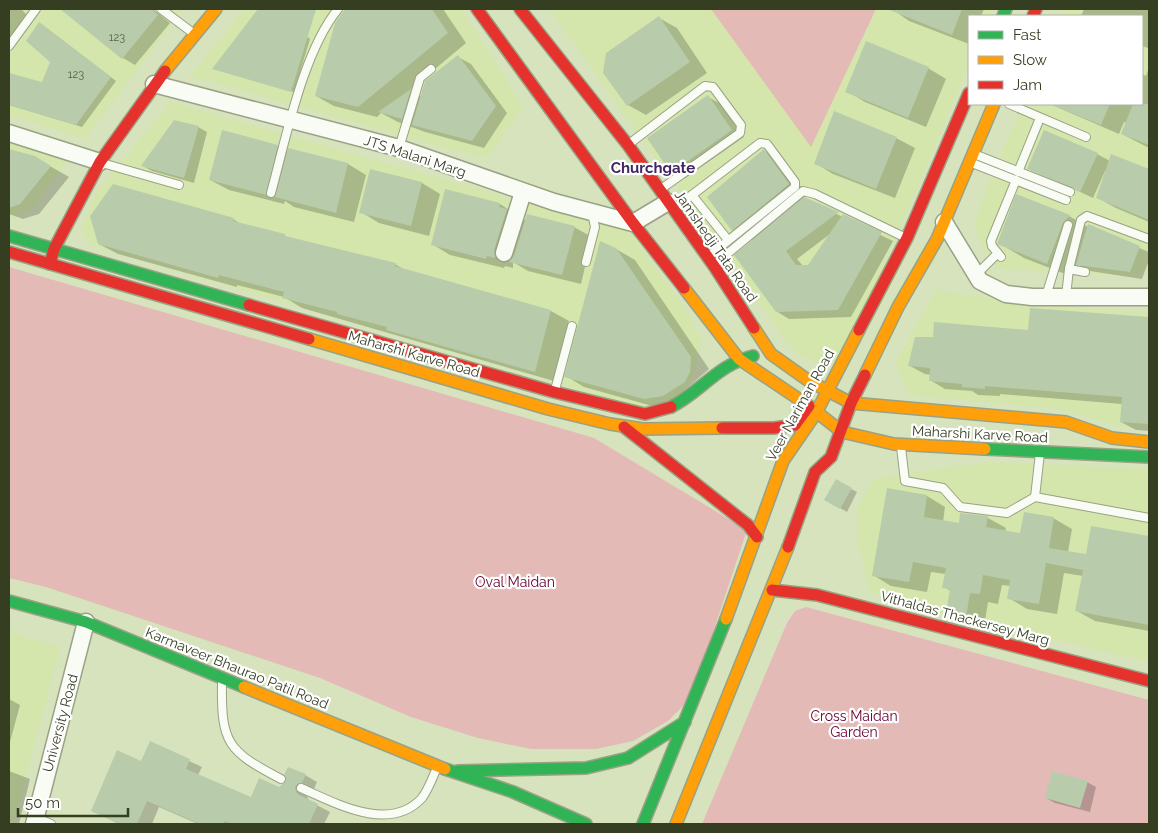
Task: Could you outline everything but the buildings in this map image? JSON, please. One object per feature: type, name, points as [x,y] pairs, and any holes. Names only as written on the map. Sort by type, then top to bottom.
[{"type":"main road","points":[[49,265],[54,249],[100,162],[154,84],[216,9]]},
{"type":"main road","points":[[477,9],[537,82],[633,223],[739,358],[812,409]]},
{"type":"main road","name":"Jamshedji Tata Road","points":[[520,9],[560,67],[628,145],[710,261],[771,354],[826,392]]},
{"type":"main road","name":"Veer Nariman Road","points":[[643,824],[757,537],[783,461],[812,409],[826,392],[907,238],[968,95]]},
{"type":"main road","points":[[676,824],[772,590],[815,472],[831,456],[842,432],[851,403],[898,307],[937,239],[994,105]]},
{"type":"main road","name":"Maharshi Karve Road","points":[[9,236],[554,392],[645,414],[659,412],[674,406],[721,367],[739,358]]},
{"type":"main road","name":"Maharshi Karve Road","points":[[9,252],[548,409],[624,426],[643,429],[774,428],[795,425],[812,409],[842,432],[898,444],[1149,457]]},
{"type":"main road","points":[[739,358],[771,354]]},
{"type":"main road","name":"Maharshi Karve Road","points":[[826,392],[851,403],[1066,422],[1112,438],[1149,442]]},
{"type":"main road","points":[[624,426],[748,525],[757,537]]},
{"type":"main road","points":[[864,449],[898,444]]},
{"type":"main road","points":[[831,456],[847,453]]},
{"type":"main road","name":"Vithaldas Thackersey Marg","points":[[772,590],[817,595],[1149,681]]},
{"type":"main road","name":"Karmaveer Bhaurao Patil Road","points":[[9,601],[86,622],[450,771],[513,792],[586,824]]},
{"type":"main road","points":[[450,771],[586,768],[628,758],[685,722]]},
{"type":"street","name":"JTS Malani Marg","points":[[154,84],[399,148],[524,192],[633,223]]},
{"type":"street","points":[[9,133],[100,162]]},
{"type":"street","points":[[504,253],[524,192]]},
{"type":"street","points":[[633,223],[667,200]]},
{"type":"street","points":[[944,222],[980,281],[1006,294],[1149,296]]},
{"type":"street","name":"University Road","points":[[34,821],[86,622]]},
{"type":"lane","points":[[9,46],[36,9]]},
{"type":"lane","points":[[161,9],[195,34]]},
{"type":"lane","points":[[272,193],[291,120],[318,39],[338,9]]},
{"type":"lane","points":[[399,148],[420,78],[431,69]]},
{"type":"lane","points":[[628,145],[705,86],[713,87],[741,125],[740,133],[667,200]]},
{"type":"lane","points":[[1011,105],[1086,137]]},
{"type":"lane","points":[[976,275],[999,255],[992,246],[991,241],[1040,118]]},
{"type":"lane","points":[[667,200],[692,195],[760,143],[766,144],[795,182],[795,187],[728,240],[710,261]]},
{"type":"lane","points":[[972,158],[1017,176],[1066,200]]},
{"type":"lane","points":[[100,162],[179,186]]},
{"type":"lane","points":[[1017,176],[1070,192]]},
{"type":"lane","points":[[710,261],[803,191],[815,194],[907,238]]},
{"type":"lane","points":[[692,195],[728,240]]},
{"type":"lane","points":[[586,262],[595,228],[591,211]]},
{"type":"lane","points":[[1066,296],[1069,269],[1081,220],[1087,216],[1149,240]]},
{"type":"lane","points":[[1046,296],[1068,225]]},
{"type":"lane","points":[[1069,269],[1085,272]]},
{"type":"lane","points":[[554,392],[572,326]]},
{"type":"lane","points":[[898,444],[905,481],[943,488],[960,507],[1007,513],[1035,497],[1149,518]]},
{"type":"lane","points":[[1035,497],[1041,452]]},
{"type":"lane","points":[[222,678],[222,710],[226,736],[230,744],[247,761],[281,779]]},
{"type":"lane","points":[[301,788],[358,813],[385,818],[396,816],[415,804],[422,797],[438,766]]},
{"type":"lane","points":[[34,821],[51,824]]},
{"type":"shaded area","points":[[9,9],[183,9],[85,139],[9,115]]},
{"type":"shaded area","points":[[244,9],[461,9],[523,106],[490,155],[478,157],[190,76]]},
{"type":"shaded area","points":[[549,9],[711,9],[811,146],[876,9],[993,9],[990,15],[968,15],[968,67],[884,265],[836,362],[823,365],[794,352]]},
{"type":"shaded area","points":[[1063,9],[1149,9],[1149,261],[1146,270],[1134,276],[1001,269],[980,245],[975,224],[986,189],[1023,105],[1143,105],[1143,15],[1060,15]]},
{"type":"shaded area","points":[[170,102],[630,232],[691,318],[701,340],[693,377],[676,401],[648,410],[90,245],[81,230],[96,193]]},
{"type":"shaded area","points":[[9,141],[69,159],[31,210],[10,218]]},
{"type":"shaded area","points":[[937,290],[1023,303],[1149,313],[1149,429],[1119,426],[1055,408],[909,395],[895,363]]},
{"type":"shaded area","points":[[988,462],[1149,469],[1149,662],[944,614],[870,592],[857,535],[858,506],[875,478]]},
{"type":"shaded area","points":[[9,633],[60,646],[14,824],[9,824]]},
{"type":"green space","points":[[711,9],[876,9],[811,147]]},
{"type":"green space","name":"Oval Maidan","points":[[9,267],[594,438],[747,530],[691,698],[668,721],[633,741],[596,749],[531,749],[478,738],[411,717],[320,678],[46,587],[9,578]]},
{"type":"green space","name":"Cross Maidan Garden","points":[[806,607],[1149,700],[1149,824],[702,824],[787,623],[795,611]]},
{"type":"traffic: fast","points":[[1003,15],[1006,9]]},
{"type":"traffic: fast","points":[[9,236],[249,305]]},
{"type":"traffic: fast","points":[[671,407],[692,394],[719,372],[740,360],[753,356]]},
{"type":"traffic: fast","points":[[985,449],[1149,457]]},
{"type":"traffic: fast","points":[[9,601],[86,622],[244,687]]},
{"type":"traffic: fast","points":[[643,824],[726,619]]},
{"type":"traffic: fast","points":[[458,771],[586,768],[628,758],[685,722]]},
{"type":"traffic: fast","points":[[445,769],[513,792],[586,824]]},
{"type":"traffic: slow","points":[[165,71],[216,9]]},
{"type":"traffic: slow","points":[[865,375],[898,307],[937,239],[994,105]]},
{"type":"traffic: slow","points":[[684,288],[739,359],[809,406],[842,432],[894,444],[985,449]]},
{"type":"traffic: slow","points":[[754,328],[771,354],[809,381],[851,403],[1066,422],[1112,438],[1149,442]]},
{"type":"traffic: slow","points":[[726,619],[783,461],[816,413],[859,330]]},
{"type":"traffic: slow","points":[[309,339],[548,409],[610,424],[643,429],[722,428]]},
{"type":"traffic: slow","points":[[676,824],[788,547]]},
{"type":"traffic: slow","points":[[244,687],[445,769]]},
{"type":"traffic: jam","points":[[477,9],[633,223],[684,288]]},
{"type":"traffic: jam","points":[[520,9],[628,145],[714,266],[754,328]]},
{"type":"traffic: jam","points":[[1033,15],[1036,9]]},
{"type":"traffic: jam","points":[[50,264],[54,249],[100,162],[165,71]]},
{"type":"traffic: jam","points":[[859,330],[907,238],[968,95]]},
{"type":"traffic: jam","points":[[9,252],[309,339]]},
{"type":"traffic: jam","points":[[249,305],[554,392],[645,414],[671,407]]},
{"type":"traffic: jam","points":[[788,547],[815,472],[831,457],[851,403],[865,375]]},
{"type":"traffic: jam","points":[[722,428],[774,428],[795,425],[809,406]]},
{"type":"traffic: jam","points":[[624,427],[748,525],[757,537]]},
{"type":"traffic: jam","points":[[772,590],[817,595],[1149,681]]},
{"type":"district","name":"Churchgate","points":[[653,168]]}]
